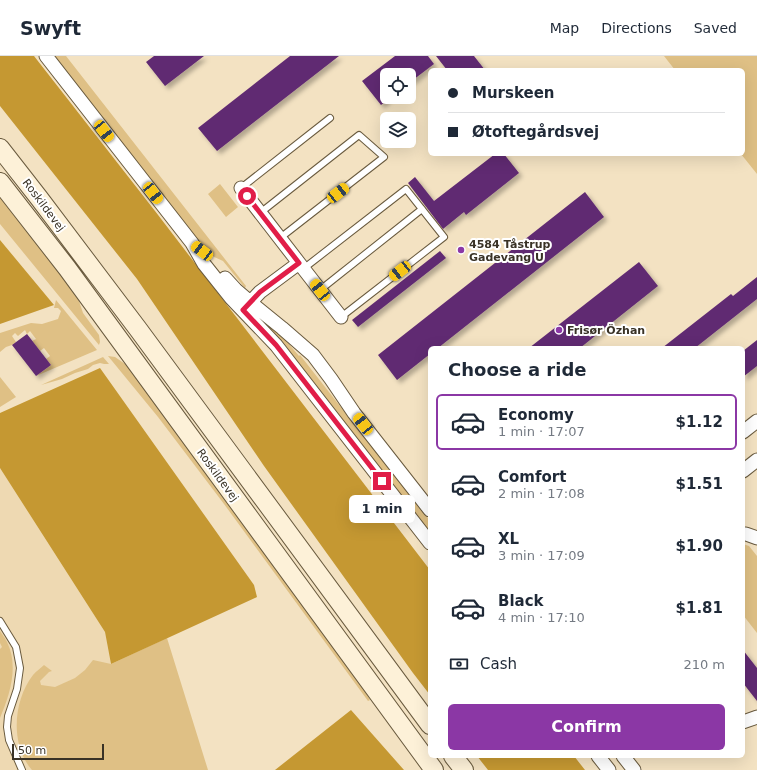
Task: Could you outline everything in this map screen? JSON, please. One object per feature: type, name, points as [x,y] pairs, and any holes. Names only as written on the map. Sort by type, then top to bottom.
[{"type":"main road","name":"Roskildevej","points":[[0,148],[138,329],[428,722]]},
{"type":"main road","name":"Roskildevej","points":[[0,182],[67,268],[434,770]]},
{"type":"main road","points":[[455,758],[464,770]]},
{"type":"street","points":[[46,56],[192,243],[202,251],[236,290],[276,345],[428,540]]},
{"type":"street","points":[[241,188],[342,317]]},
{"type":"street","points":[[247,306],[260,292],[301,266]]},
{"type":"street","points":[[247,306],[282,328],[313,355],[354,413],[428,507]]},
{"type":"street","points":[[745,430],[757,421]]},
{"type":"street","points":[[745,469],[757,460]]},
{"type":"street","points":[[745,534],[757,538]]},
{"type":"street","points":[[745,721],[757,717]]},
{"type":"street","points":[[600,758],[610,770]]},
{"type":"street","points":[[625,758],[634,770]]},
{"type":"lane","points":[[241,188],[330,118]]},
{"type":"lane","points":[[260,213],[359,135],[384,157],[280,238]]},
{"type":"lane","points":[[301,266],[406,189],[444,237],[342,317]]},
{"type":"lane","points":[[320,290],[422,209]]},
{"type":"lane","points":[[0,621],[16,647],[20,668],[17,689],[8,716],[7,727],[9,740],[22,770]]},
{"type":"shaded area","points":[[0,56],[34,56],[155,211],[428,567],[428,692],[264,466],[137,279],[0,106]]},
{"type":"shaded area","points":[[54,56],[66,56],[246,286],[245,288],[223,261],[210,255]]},
{"type":"shaded area","points":[[664,56],[757,56],[757,174],[743,156],[745,156],[745,68],[673,68]]},
{"type":"shaded area","points":[[220,184],[238,207],[226,217],[208,194]]},
{"type":"shaded area","points":[[0,193],[78,298],[83,313],[99,335],[99,345],[0,224]]},
{"type":"shaded area","points":[[0,240],[54,305],[0,324]]},
{"type":"shaded area","points":[[56,300],[97,350],[36,376],[51,365],[46,359],[50,356],[44,348],[40,351],[32,341],[36,339],[30,331],[27,334],[25,330],[18,336],[15,333],[12,336],[16,342],[0,352],[0,333],[31,323],[42,324],[58,319],[61,311],[58,308],[54,308]]},
{"type":"shaded area","points":[[260,317],[282,336],[299,356],[300,355],[428,518],[428,531],[269,327]]},
{"type":"shaded area","points":[[108,356],[115,357],[128,366],[357,676],[370,700],[368,701],[224,504],[158,417]]},
{"type":"shaded area","points":[[103,357],[109,364],[100,363],[93,365],[88,369],[62,379],[41,385]]},
{"type":"shaded area","points":[[100,368],[254,585],[257,597],[111,664],[105,632],[0,468],[0,413]]},
{"type":"shaded area","points":[[0,377],[16,397],[0,407]]},
{"type":"shaded area","points":[[0,468],[105,632],[130,770],[0,770]]},
{"type":"shaded area","points":[[745,545],[749,546],[757,556],[757,633],[745,618]]},
{"type":"shaded area","points":[[0,631],[11,651],[13,670],[10,690],[0,718],[0,649],[2,647],[0,643]]},
{"type":"shaded area","points":[[167,638],[208,770],[32,770],[25,760],[20,748],[17,736],[17,723],[21,697],[26,686],[36,672],[44,665],[52,671],[40,681],[41,685],[55,687],[75,678],[85,670],[93,660],[111,664]]},
{"type":"shaded area","points":[[351,710],[404,770],[275,770]]},
{"type":"shaded area","points":[[479,758],[576,758],[585,770],[488,770]]},
{"type":"building","points":[[154,56],[204,56],[165,86],[146,62]]},
{"type":"building","points":[[290,56],[339,56],[217,151],[198,128]]},
{"type":"building","points":[[395,56],[428,56],[434,64],[416,78],[416,68],[380,68],[380,104],[362,81]]},
{"type":"building","points":[[436,56],[474,56],[483,68],[445,68]]},
{"type":"building","points":[[492,156],[506,156],[519,173],[466,215],[464,212],[443,229],[408,183],[415,177],[434,201]]},
{"type":"building","points":[[585,192],[604,217],[441,346],[428,346],[428,356],[397,380],[378,355]]},
{"type":"building","points":[[440,251],[446,258],[358,327],[352,320]]},
{"type":"building","points":[[639,262],[658,286],[583,346],[532,346]]},
{"type":"building","points":[[757,277],[757,299],[698,346],[665,346],[731,294],[733,296]]},
{"type":"building","points":[[27,334],[51,365],[36,376],[12,345]]},
{"type":"building","points":[[757,340],[757,366],[745,375],[745,349]]},
{"type":"building","points":[[745,653],[757,668],[757,701],[745,686]]},
{"type":"place","name":"4584 Tåstrup Gadevang U","points":[[461,250]]},
{"type":"place","name":"Frisør Özhan","points":[[559,330]]},
{"type":"route","points":[[247,196],[299,263],[260,292],[243,310],[276,345],[382,481]]}]
